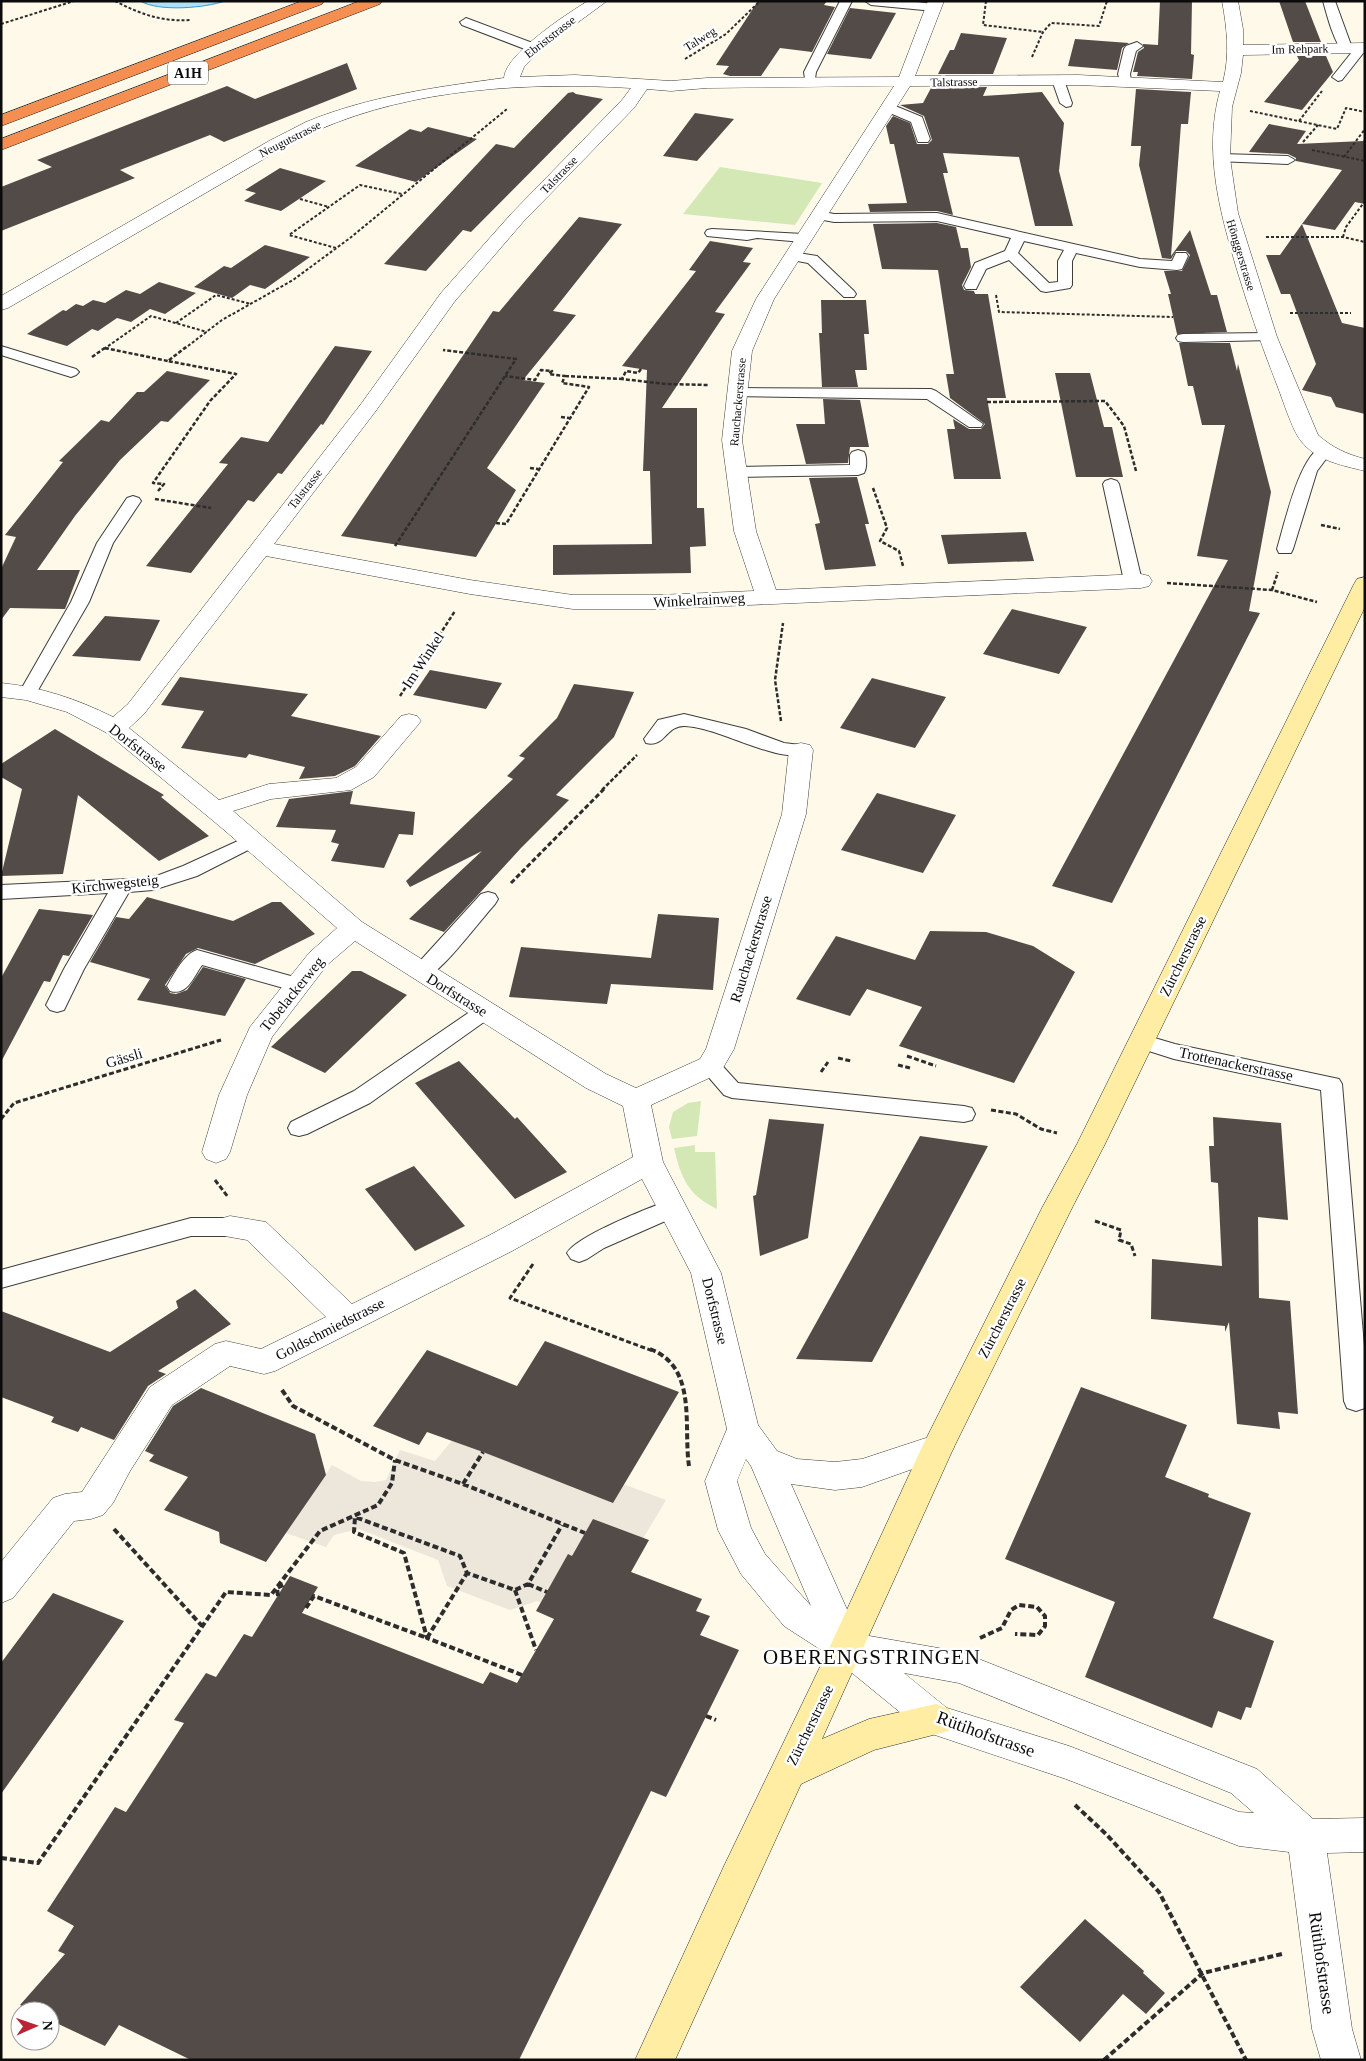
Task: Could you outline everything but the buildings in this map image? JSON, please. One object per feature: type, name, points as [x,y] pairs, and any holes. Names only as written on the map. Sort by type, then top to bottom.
[{"type":"highway","name":"A1H","points":[[1,121],[317,1]]},
{"type":"highway","name":"A1H","points":[[1,145],[375,1]]},
{"type":"highway","points":[[1,105],[244,29]]},
{"type":"main road","name":"Zürcherstrasse","points":[[655,2060],[847,1648],[938,1447],[1363,591]]},
{"type":"main road","points":[[788,1772],[869,1735],[936,1720]]},
{"type":"street","name":"Ebriststrasse","points":[[512,82],[512,73],[520,61],[534,48],[600,1]]},
{"type":"street","name":"Hönggerstrasse","points":[[1230,1],[1235,29],[1235,50],[1233,73],[1224,107],[1221,158],[1229,213],[1235,234],[1267,337],[1309,438],[1324,451],[1338,458],[1365,465]]},
{"type":"street","name":"Rauchackerstrasse","points":[[767,597],[745,531],[732,440],[742,351],[765,299],[905,82],[935,4]]},
{"type":"street","name":"Im Rehpark","points":[[1235,50],[1355,48]]},
{"type":"street","name":"Neugutstrasse","points":[[1,304],[275,145],[312,126],[366,107],[425,94],[512,82],[575,80],[643,84]]},
{"type":"street","name":"Talstrasse","points":[[116,728],[136,709],[368,408],[448,297],[492,246],[628,104],[643,84],[671,86],[707,83],[1058,80],[1126,81],[1229,87]]},
{"type":"street","name":"Winkelrainweg","points":[[260,548],[470,587],[573,602],[656,602],[1137,581]]},
{"type":"street","name":"Dorfstrasse","points":[[1,690],[28,693],[75,707],[116,728],[215,809],[352,928],[596,1081],[636,1100],[648,1162],[706,1273],[743,1428],[765,1460],[798,1540],[847,1648]]},
{"type":"street","points":[[215,809],[269,792],[342,785],[365,772],[410,721]]},
{"type":"street","name":"Rauchackerstrasse","points":[[710,1066],[720,1048],[794,814],[801,750]]},
{"type":"street","name":"Tobelackerweg","points":[[216,1152],[233,1095],[260,1034],[318,959],[352,928]]},
{"type":"street","points":[[636,1100],[710,1066]]},
{"type":"street","name":"Goldschmiedstrasse","points":[[91,1505],[102,1493],[118,1462],[161,1396],[226,1353],[264,1362],[501,1243],[648,1162]]},
{"type":"street","points":[[243,1228],[348,1319]]},
{"type":"street","points":[[743,1428],[721,1481],[735,1530],[753,1564],[796,1614],[847,1648],[961,1668],[1244,1781],[1306,1836],[1365,1835]]},
{"type":"street","points":[[765,1460],[795,1472],[835,1476],[862,1473],[938,1447]]},
{"type":"street","points":[[1,1588],[65,1508],[91,1505]]},
{"type":"street","name":"Rütihofstrasse","points":[[847,1648],[936,1720],[1069,1763],[1239,1828],[1306,1836],[1332,2029],[1341,2060]]},
{"type":"lane","points":[[810,82],[810,72],[846,1]]},
{"type":"lane","points":[[871,1],[935,4]]},
{"type":"lane","points":[[1329,1],[1341,39],[1358,52],[1338,77]]},
{"type":"lane","points":[[466,22],[534,48]]},
{"type":"lane","points":[[1126,81],[1124,74],[1130,49],[1137,46]]},
{"type":"lane","points":[[1058,80],[1066,103]]},
{"type":"lane","points":[[888,107],[917,120],[923,138]]},
{"type":"lane","points":[[1221,158],[1288,160]]},
{"type":"lane","points":[[818,215],[834,218],[937,217],[1140,263],[1177,266],[1182,256]]},
{"type":"lane","points":[[712,233],[803,238]]},
{"type":"lane","points":[[971,286],[980,266],[1011,254],[1019,235]]},
{"type":"lane","points":[[1011,254],[1046,288],[1065,285],[1066,261],[1072,248]]},
{"type":"lane","points":[[792,256],[812,259],[849,294]]},
{"type":"lane","points":[[1183,338],[1267,337]]},
{"type":"lane","points":[[1,350],[71,372]]},
{"type":"lane","points":[[737,393],[931,394],[975,424]]},
{"type":"lane","points":[[1285,549],[1308,471],[1324,451]]},
{"type":"lane","points":[[737,472],[858,463]]},
{"type":"lane","points":[[1112,488],[1137,581]]},
{"type":"lane","points":[[28,693],[80,602],[105,543],[133,501]]},
{"type":"lane","points":[[653,739],[665,724],[684,720],[740,733],[782,749],[801,750]]},
{"type":"lane","name":"Kirchwegsteig","points":[[1,892],[153,884],[190,871],[251,841]]},
{"type":"lane","points":[[57,1005],[74,969],[122,886]]},
{"type":"lane","points":[[420,972],[488,899]]},
{"type":"lane","points":[[178,986],[197,957],[298,985]]},
{"type":"lane","points":[[299,1128],[362,1097],[484,1012]]},
{"type":"lane","name":"Trottenackerstrasse","points":[[1141,1041],[1174,1051],[1331,1084],[1356,1401]]},
{"type":"lane","points":[[710,1066],[732,1090],[964,1114]]},
{"type":"lane","points":[[579,1253],[596,1242],[672,1209]]},
{"type":"lane","points":[[1,1279],[192,1227],[243,1228]]},
{"type":"path","points":[[1,24],[74,1]]},
{"type":"path","points":[[115,1],[145,17],[166,21],[190,20]]},
{"type":"path","name":"Talweg","points":[[643,84],[726,34],[760,1]]},
{"type":"path","points":[[986,1],[983,25],[1043,32]]},
{"type":"path","points":[[1026,81],[1024,74],[1043,32],[1051,24],[1099,26],[1107,1]]},
{"type":"path","points":[[1299,120],[1321,92],[1329,87],[1338,77]]},
{"type":"path","points":[[168,361],[207,332],[293,280],[336,248],[513,104]]},
{"type":"path","points":[[1224,107],[1299,120],[1337,129],[1346,108],[1365,112]]},
{"type":"path","points":[[1344,157],[1365,129]]},
{"type":"path","points":[[1308,149],[1365,161]]},
{"type":"path","points":[[336,248],[289,235],[360,185],[403,194]]},
{"type":"path","points":[[300,199],[330,207]]},
{"type":"path","points":[[1342,237],[1346,227],[1365,201]]},
{"type":"path","points":[[1235,234],[1342,237],[1365,242]]},
{"type":"path","points":[[971,286],[995,292],[999,312],[1043,316],[1128,314],[1174,317]]},
{"type":"path","points":[[176,323],[216,296],[251,304]]},
{"type":"path","points":[[1259,313],[1351,313]]},
{"type":"path","points":[[71,372],[151,316],[207,332]]},
{"type":"path","points":[[380,570],[516,359],[412,347]]},
{"type":"path","points":[[105,348],[236,374],[210,401],[153,483],[164,484],[153,499],[212,508]]},
{"type":"path","points":[[622,379],[626,371],[638,373],[640,369]]},
{"type":"path","points":[[505,376],[535,380],[541,370],[552,371],[549,374],[565,376],[622,379],[666,384],[714,385]]},
{"type":"path","points":[[496,523],[506,524],[588,387],[562,383],[565,376]]},
{"type":"path","points":[[942,401],[1035,403],[1054,400],[1105,401],[1124,426],[1138,481],[1112,488]]},
{"type":"path","points":[[561,416],[569,418]]},
{"type":"path","points":[[858,463],[871,483],[887,528],[880,542],[899,551],[910,591]]},
{"type":"path","points":[[530,468],[538,469]]},
{"type":"path","points":[[1137,581],[1272,590],[1317,602]]},
{"type":"path","name":"Im Winkel","points":[[410,721],[397,700],[470,587]]},
{"type":"path","points":[[767,597],[785,606],[775,680],[781,722]]},
{"type":"path","points":[[509,885],[653,739]]},
{"type":"path","name":"Gässli","points":[[1,1119],[14,1103],[248,1032],[260,1034]]},
{"type":"path","points":[[907,1056],[936,1066]]},
{"type":"path","points":[[838,1058],[851,1061]]},
{"type":"path","points":[[820,1075],[828,1062]]},
{"type":"path","points":[[898,1065],[910,1068]]},
{"type":"path","points":[[964,1114],[987,1110],[1016,1114],[1040,1129],[1057,1133]]},
{"type":"path","points":[[216,1152],[215,1182],[243,1228]]},
{"type":"path","points":[[1095,1221],[1121,1230],[1119,1240],[1131,1244],[1134,1256]]},
{"type":"path","points":[[535,1261],[510,1298],[654,1351],[672,1363],[682,1379],[686,1396],[685,1432],[690,1472]]},
{"type":"path","points":[[264,1362],[293,1406],[395,1460],[463,1484],[585,1533]]},
{"type":"path","points":[[463,1484],[483,1452]]},
{"type":"path","points":[[1,1858],[38,1862],[226,1592],[272,1595],[320,1531],[355,1517],[378,1505],[392,1483],[395,1460]]},
{"type":"path","points":[[91,1505],[202,1627]]},
{"type":"path","points":[[355,1517],[460,1556],[467,1573],[515,1590],[528,1584],[562,1524]]},
{"type":"path","points":[[355,1517],[354,1532],[404,1553],[427,1638]]},
{"type":"path","points":[[427,1638],[467,1573]]},
{"type":"path","points":[[277,1588],[285,1584]]},
{"type":"path","points":[[528,1584],[547,1592]]},
{"type":"path","points":[[277,1588],[278,1596]]},
{"type":"path","points":[[515,1590],[536,1650]]},
{"type":"path","points":[[306,1608],[314,1596],[522,1675]]},
{"type":"path","points":[[973,1641],[1002,1628],[1011,1610],[1018,1605],[1037,1607],[1045,1616],[1045,1626],[1038,1635],[1015,1634]]},
{"type":"path","points":[[706,1716],[716,1720]]},
{"type":"path","points":[[1068,1798],[1107,1835],[1159,1892],[1203,1973],[1246,2060]]},
{"type":"path","points":[[1104,2060],[1203,1973],[1287,1953]]},
{"type":"green space","points":[[720,167],[822,183],[795,225],[683,214]]},
{"type":"green space","points":[[701,1101],[697,1136],[672,1139],[669,1127],[673,1112],[688,1103]]},
{"type":"green space","points":[[695,1145],[695,1152],[715,1152],[717,1209],[699,1198],[683,1177],[674,1148]]},
{"type":"shaded area","points":[[454,1438],[539,1453],[666,1500],[620,1577],[584,1621],[537,1601],[510,1610],[447,1586],[438,1560],[359,1529],[334,1535],[326,1547],[286,1533],[332,1465],[361,1481],[375,1482],[386,1480],[400,1450],[435,1461]]},
{"type":"water","points":[[140,1],[225,1],[206,6],[170,8],[158,7]]},
{"type":"district","name":"OBERENGSTRINGEN","points":[[872,1657]]}]
